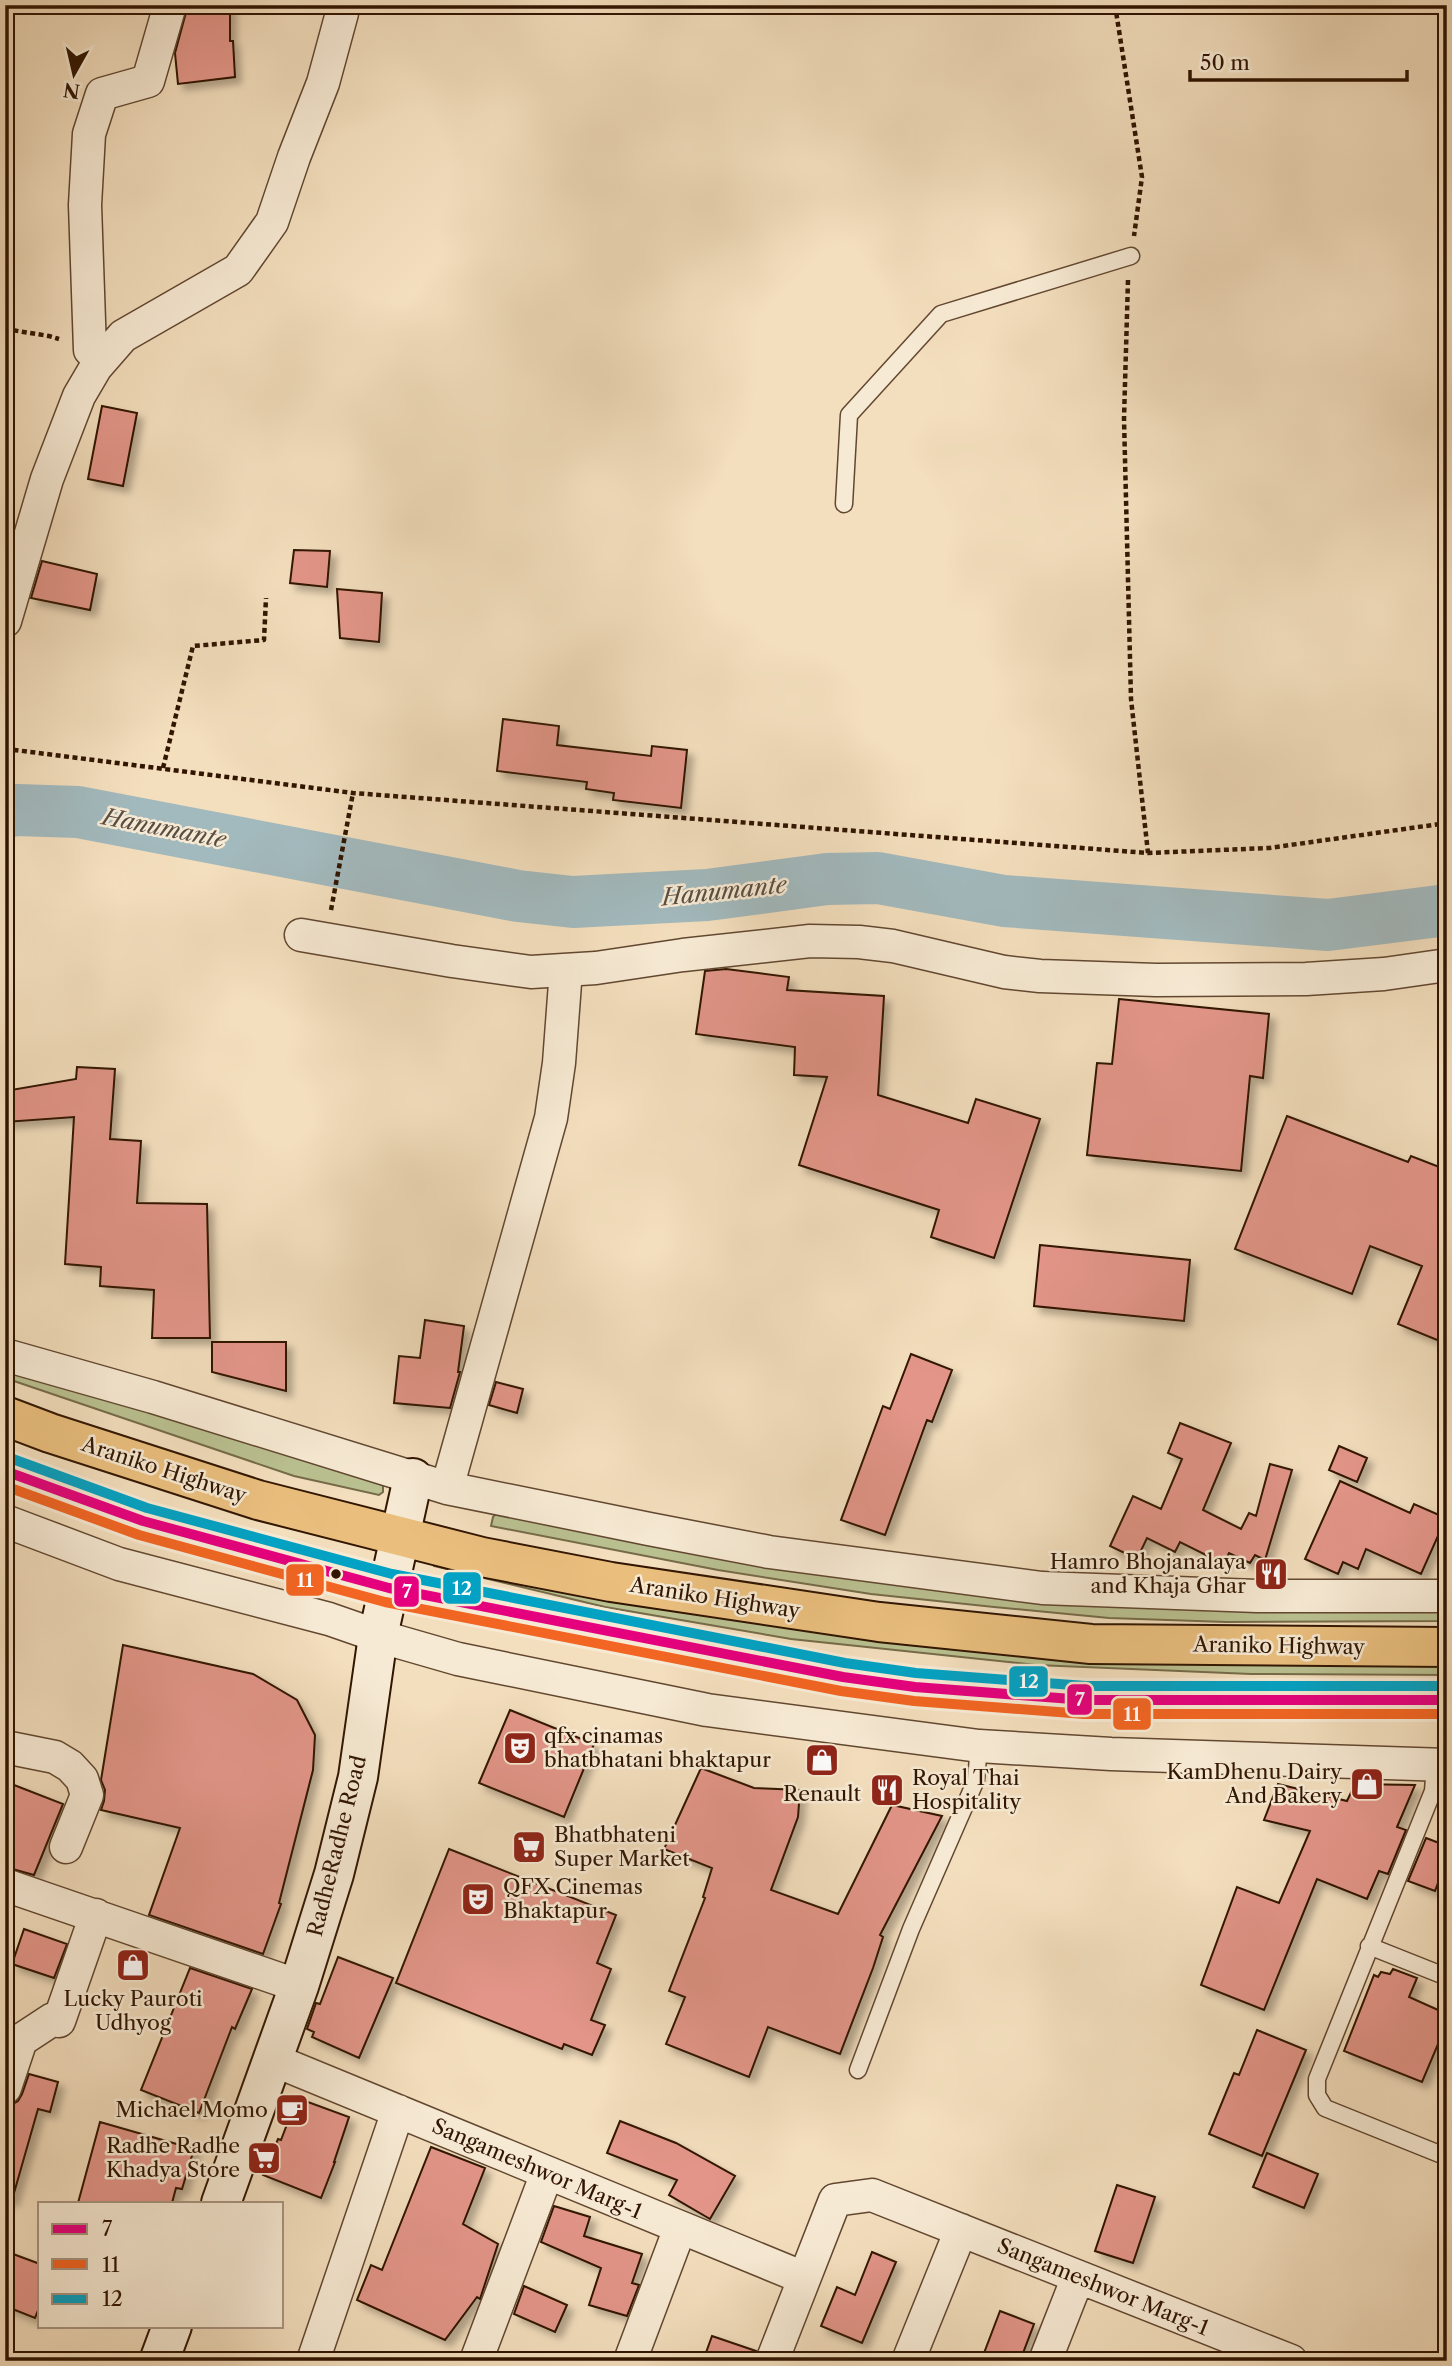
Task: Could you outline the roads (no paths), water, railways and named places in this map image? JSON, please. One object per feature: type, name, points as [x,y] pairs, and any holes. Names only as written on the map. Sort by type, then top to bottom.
[{"type":"highway","name":"Araniko Highway","points":[[5,1416],[258,1500],[482,1557],[611,1582],[906,1625],[1091,1644],[1447,1647]]},
{"type":"highway","points":[[5,1471],[143,1521],[388,1588],[843,1676],[915,1687],[1085,1700],[1447,1700]]},
{"type":"main road","name":"RadheRadhe Road","points":[[221,2202],[299,1986],[334,1874],[358,1777],[378,1636],[388,1588],[401,1536],[430,1483]]},
{"type":"main road","points":[[159,2361],[171,2328]]},
{"type":"street","points":[[90,350],[85,205],[89,134],[102,94],[148,81],[170,5]]},
{"type":"street","points":[[5,621],[47,479],[79,396],[96,367],[124,336],[238,270],[272,222],[323,83],[342,5]]},
{"type":"street","points":[[315,928],[502,969],[531,972],[596,968],[810,941],[893,946],[1004,972],[1156,980],[1306,979],[1384,974],[1447,965]]},
{"type":"street","points":[[430,1483],[551,1118],[559,1063],[566,970]]},
{"type":"street","points":[[5,1354],[153,1396],[430,1483],[649,1530],[769,1552],[1042,1588],[1257,1595],[1447,1596]]},
{"type":"street","points":[[5,1521],[119,1564],[329,1619],[458,1659],[707,1710],[979,1746],[1111,1754],[1441,1765]]},
{"type":"street","points":[[7,1752],[55,1757],[70,1766],[82,1779],[86,1795],[66,1847]]},
{"type":"street","points":[[5,1885],[299,1986]]},
{"type":"street","points":[[5,2088],[21,2040],[53,2019],[59,2021],[96,1915]]},
{"type":"street","name":"Sangameshwor Marg-1","points":[[271,2059],[804,2278],[835,2200],[872,2195],[1078,2277],[1233,2350],[1291,2361]]},
{"type":"street","points":[[313,2361],[398,2111]]},
{"type":"street","points":[[476,2361],[547,2173]]},
{"type":"street","points":[[630,2361],[680,2228]]},
{"type":"street","points":[[908,2361],[961,2230]]},
{"type":"street","points":[[1045,2361],[1078,2277]]},
{"type":"street","points":[[772,2361],[804,2278]]},
{"type":"lane","points":[[844,504],[849,415],[941,314],[1131,257]]},
{"type":"lane","points":[[858,2070],[911,1929],[976,1780],[979,1746]]},
{"type":"lane","points":[[1441,1765],[1433,1791],[1317,2079],[1317,2095],[1325,2108],[1447,2157]]},
{"type":"lane","points":[[1369,1946],[1447,1977]]},
{"type":"waterway","name":"Hanumante","points":[[5,812],[78,812],[518,896],[573,902],[707,895],[827,879],[878,878],[1004,901],[1328,925],[1447,910]]},
{"type":"place","name":"Hamro Bhojanalaya and Khaja Ghar","points":[[1271,1574]]},
{"type":"place","name":"qfx cinamas bhatbhatani bhaktapur","points":[[520,1748]]},
{"type":"place","name":"Renault","points":[[822,1760]]},
{"type":"place","name":"KamDhenu Dairy And Bakery","points":[[1367,1784]]},
{"type":"place","name":"Royal Thai Hospitality","points":[[887,1790]]},
{"type":"place","name":"Bhatbhateni Super Market","points":[[529,1847]]},
{"type":"place","name":"QFX Cinemas Bhaktapur","points":[[478,1899]]},
{"type":"place","name":"Lucky Pauroti Udhyog","points":[[133,1965]]},
{"type":"place","name":"Michael Momo","points":[[292,2110]]},
{"type":"place","name":"Radhe Radhe Khadya Store","points":[[264,2158]]}]
